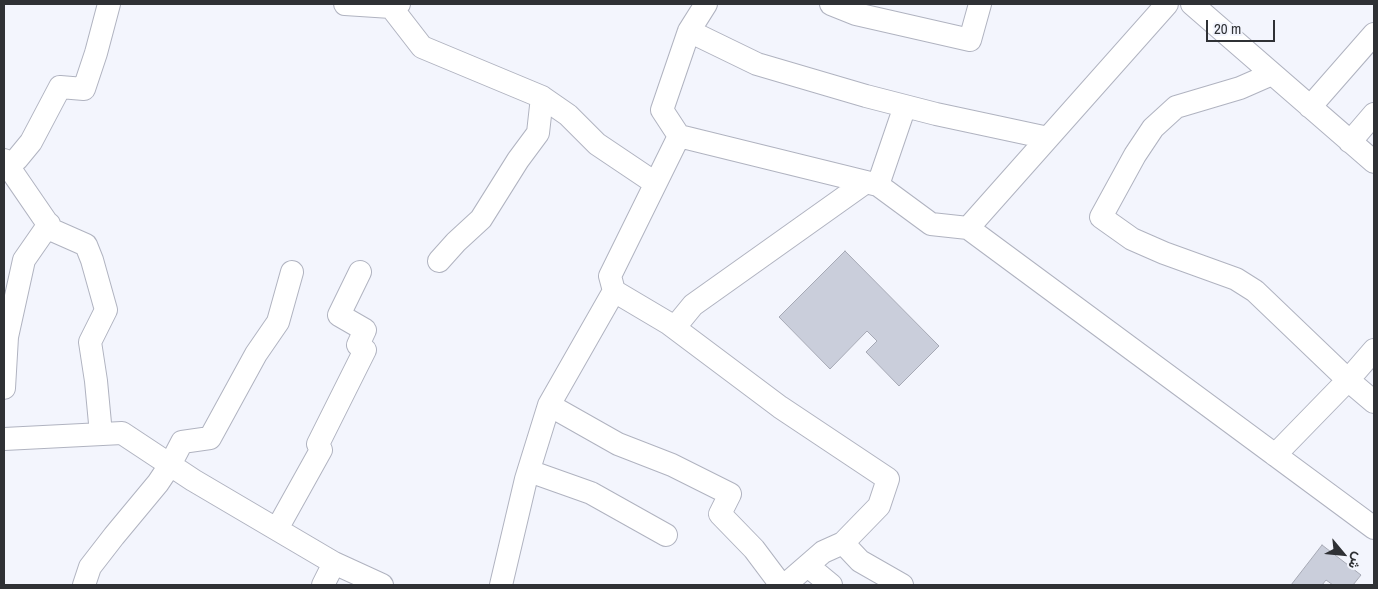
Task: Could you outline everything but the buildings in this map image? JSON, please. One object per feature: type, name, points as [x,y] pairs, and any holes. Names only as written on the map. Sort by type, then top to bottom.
[{"type":"street","points":[[101,434],[90,342],[106,310],[92,260],[86,245],[52,230],[6,163],[17,159],[31,142],[60,87],[84,89],[96,54],[109,4]]},
{"type":"street","points":[[345,4],[395,5],[422,47],[542,97],[568,115],[597,144],[655,183]]},
{"type":"street","points":[[706,4],[688,31],[662,110],[679,136],[872,184],[931,224],[968,228],[1374,528]]},
{"type":"street","points":[[831,4],[856,14],[970,40],[980,4]]},
{"type":"street","points":[[968,228],[1167,4]]},
{"type":"street","points":[[1192,4],[1374,162]]},
{"type":"street","points":[[688,31],[757,64],[905,106],[1048,138]]},
{"type":"street","points":[[1310,107],[1374,34]]},
{"type":"street","points":[[1272,74],[1240,88],[1176,107],[1153,128],[1135,155],[1101,217],[1132,239],[1164,253],[1236,279],[1255,291],[1348,380],[1374,402]]},
{"type":"street","points":[[439,261],[481,219],[518,160],[538,133],[542,97]]},
{"type":"street","points":[[675,327],[693,305],[872,184],[905,106]]},
{"type":"street","points":[[1350,142],[1374,114]]},
{"type":"street","points":[[679,136],[610,276],[614,291],[675,327],[780,407],[888,479],[879,506],[843,543],[823,552],[785,585]]},
{"type":"street","points":[[4,388],[12,271],[24,260],[49,224]]},
{"type":"street","points":[[84,585],[90,567],[158,483],[182,442],[210,438],[256,354],[278,322],[292,272]]},
{"type":"street","points":[[277,529],[321,450],[318,444],[365,350],[358,345],[364,330],[339,315],[360,272]]},
{"type":"street","points":[[501,585],[528,471],[549,405],[614,291]]},
{"type":"street","points":[[1275,455],[1348,380],[1374,350]]},
{"type":"street","points":[[549,405],[618,444],[672,465],[730,494],[720,514],[754,549],[781,585]]},
{"type":"street","points":[[4,439],[122,433],[193,480],[334,563],[382,585]]},
{"type":"street","points":[[528,471],[591,492],[666,535]]},
{"type":"street","points":[[843,543],[860,561],[902,585]]},
{"type":"street","points":[[323,585],[334,563]]},
{"type":"street","points":[[808,566],[831,585]]}]
